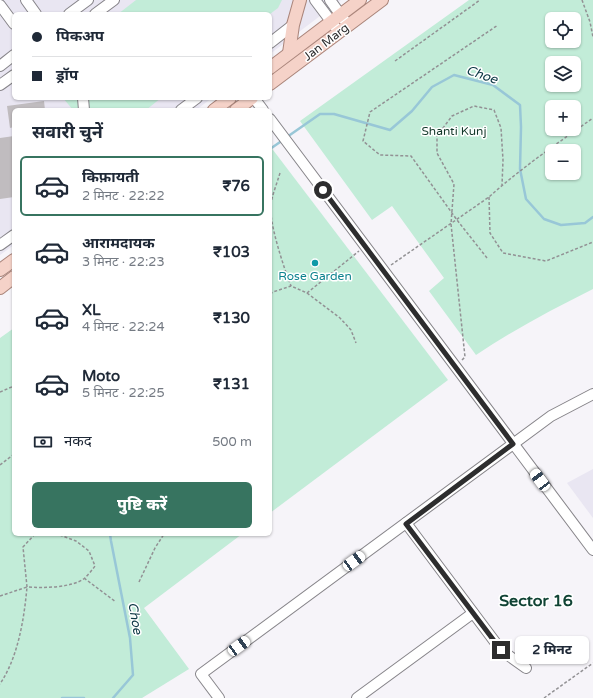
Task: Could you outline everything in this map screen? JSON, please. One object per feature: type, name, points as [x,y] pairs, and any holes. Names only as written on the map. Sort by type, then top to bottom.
[{"type":"main road","points":[[289,53],[293,26],[300,0]]},
{"type":"main road","name":"Jan Marg","points":[[272,66],[360,0]]},
{"type":"main road","name":"Jan Marg","points":[[272,83],[382,0]]},
{"type":"main road","points":[[217,108],[227,100]]},
{"type":"main road","points":[[239,108],[250,100]]},
{"type":"main road","points":[[0,270],[12,261]]},
{"type":"main road","points":[[0,288],[12,279]]},
{"type":"street","points":[[26,0],[35,12]]},
{"type":"street","points":[[72,8],[88,0]]},
{"type":"street","points":[[98,12],[114,0]]},
{"type":"street","points":[[315,0],[336,18],[344,29]]},
{"type":"street","points":[[330,0],[336,18]]},
{"type":"street","points":[[0,5],[12,21]]},
{"type":"street","points":[[272,42],[293,26]]},
{"type":"street","points":[[0,66],[12,57]]},
{"type":"street","points":[[0,85],[12,76]]},
{"type":"street","points":[[184,108],[194,100]]},
{"type":"street","points":[[255,100],[261,108]]},
{"type":"street","points":[[272,122],[593,550]]},
{"type":"street","points":[[0,245],[12,236]]},
{"type":"street","points":[[219,698],[201,674],[551,416],[593,394]]},
{"type":"street","points":[[406,524],[501,650],[526,668]]},
{"type":"street","points":[[357,698],[473,613]]},
{"type":"path","points":[[395,61],[480,0]]},
{"type":"path","points":[[582,0],[590,22],[593,37]]},
{"type":"path","points":[[487,258],[457,220],[411,156],[380,156],[363,141],[370,112],[498,25]]},
{"type":"path","points":[[455,367],[465,357],[451,224],[454,184],[437,153],[438,136],[452,116],[474,106],[494,110],[501,128],[503,160],[502,185]]},
{"type":"path","points":[[383,270],[489,197],[551,147],[593,118]]},
{"type":"path","points":[[272,201],[280,173]]},
{"type":"path","points":[[489,197],[490,233],[503,253],[546,261],[593,242]]},
{"type":"path","points":[[272,219],[282,261],[291,286]]},
{"type":"path","points":[[306,293],[365,246]]},
{"type":"path","points":[[272,293],[291,286],[306,293],[340,318],[351,330],[356,343]]},
{"type":"path","points":[[0,392],[12,387]]},
{"type":"path","points":[[0,465],[12,456]]},
{"type":"path","points":[[0,684],[6,675],[16,649],[25,608],[27,587],[23,547],[33,536]]},
{"type":"path","points":[[0,596],[27,587],[44,589],[58,587],[84,578],[95,566],[89,551],[76,541],[62,536]]},
{"type":"path","points":[[139,582],[155,548],[163,536]]},
{"type":"path","points":[[84,578],[116,602]]},
{"type":"path","points":[[544,698],[593,663]]},
{"type":"shaded area","points":[[0,0],[341,0],[272,52],[272,12],[12,12],[12,100],[209,100],[199,108],[12,108],[12,246],[0,255]]},
{"type":"shaded area","points":[[593,469],[593,518],[567,483]]},
{"type":"green space","points":[[136,0],[282,0],[278,8],[272,12],[121,12]]},
{"type":"green space","name":"Shanti Kunj","points":[[469,0],[593,0],[593,289],[533,320],[476,355],[429,291],[444,278],[392,206],[372,220],[300,121]]},
{"type":"green space","points":[[65,100],[158,100],[148,108],[71,108]]},
{"type":"green space","name":"Rose Garden","points":[[272,149],[448,380],[272,512]]},
{"type":"green space","points":[[12,329],[12,536],[239,536],[144,608],[189,669],[142,698],[0,698],[0,338]]},
{"type":"building","points":[[44,101],[45,108],[12,108],[12,128],[10,128],[7,106]]},
{"type":"building","points":[[12,136],[12,197],[0,199],[0,138]]},
{"type":"waterway","name":"Choe","points":[[287,137],[320,114],[334,114],[390,130],[412,111],[432,87],[454,75],[493,85],[520,105],[520,169],[526,199],[544,219],[561,225],[585,223],[593,217]]},
{"type":"waterway","name":"Choe","points":[[272,148],[283,140]]},
{"type":"waterway","name":"Choe","points":[[110,536],[130,638],[133,675],[113,698]]},
{"type":"waterway","name":"Choe","points":[[62,698],[84,698]]},
{"type":"place","name":"Rose Garden","points":[[315,263]]},
{"type":"district","name":"Sector 16","points":[[536,600]]},
{"type":"route","points":[[323,190],[513,444],[406,524],[501,650]]}]
